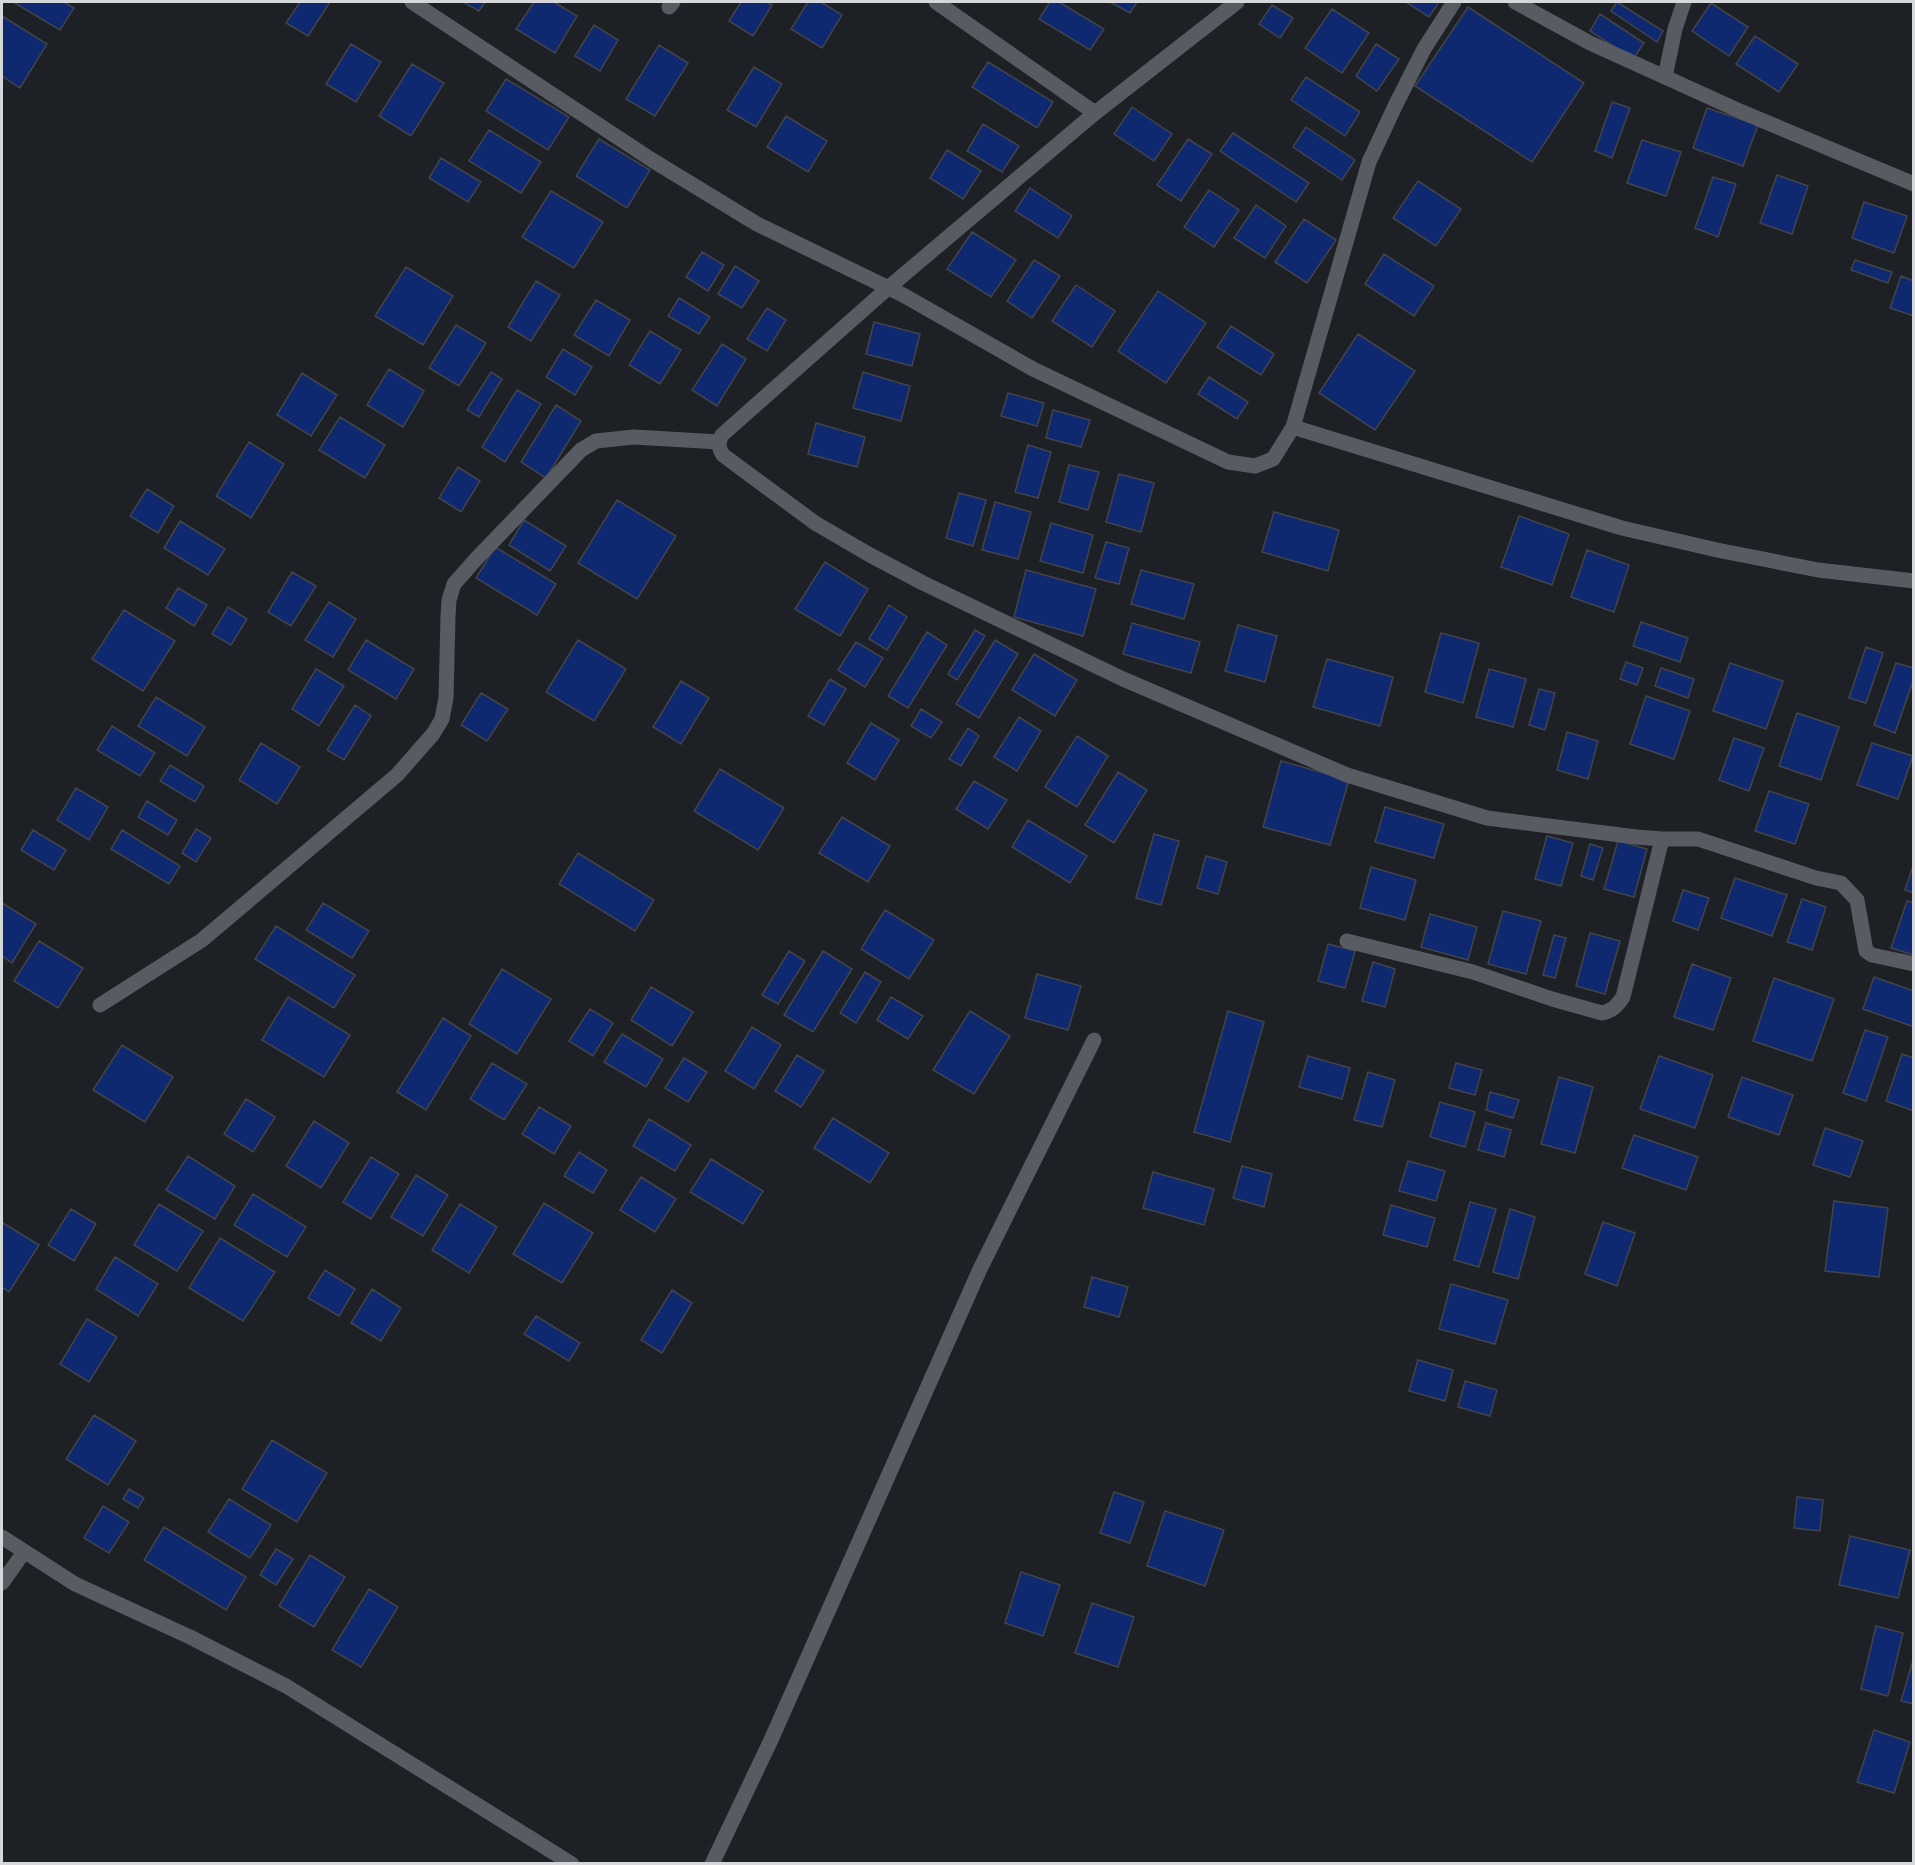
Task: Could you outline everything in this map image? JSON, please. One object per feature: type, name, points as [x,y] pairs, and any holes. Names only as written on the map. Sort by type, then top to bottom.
[{"type":"street","points":[[412,2],[652,160],[757,224],[888,288],[1033,369],[1228,462],[1255,466],[1273,459],[1293,427],[1369,162],[1424,49],[1454,2]]},
{"type":"street","points":[[936,2],[1095,112]]},
{"type":"street","points":[[1237,2],[1095,112],[888,288],[723,435],[719,442],[723,455],[815,523],[870,555],[1123,680],[1347,775],[1487,818],[1636,837],[1698,839],[1841,884],[1857,900],[1866,951],[1872,955],[1914,964]]},
{"type":"street","points":[[1515,2],[1590,43],[1914,184]]},
{"type":"street","points":[[1665,77],[1683,2]]},
{"type":"street","points":[[1293,427],[1622,528],[1818,570],[1914,581]]},
{"type":"street","points":[[100,1005],[202,940],[397,775],[433,734],[442,719],[446,698],[449,600],[454,584],[581,450],[596,441],[634,437],[719,442]]},
{"type":"street","points":[[1347,942],[1473,972],[1552,999],[1602,1013],[1609,1011],[1618,1005],[1623,997],[1662,838]]},
{"type":"street","points":[[712,1863],[771,1740],[980,1269],[1094,1040]]},
{"type":"street","points":[[2,1537],[75,1584],[190,1637],[286,1686],[572,1863]]},
{"type":"street","points":[[2,1583],[24,1552]]},
{"type":"building","points":[[13,2],[64,2],[74,8],[60,30]]},
{"type":"building","points":[[300,2],[330,2],[308,36],[286,23]]},
{"type":"building","points":[[463,2],[485,2],[479,11]]},
{"type":"building","points":[[534,2],[554,2],[577,16],[555,53],[516,29]]},
{"type":"building","points":[[741,2],[766,2],[772,5],[753,36],[729,21]]},
{"type":"building","points":[[808,2],[821,2],[842,15],[822,48],[791,29]]},
{"type":"building","points":[[1050,2],[1059,2],[1104,29],[1090,50],[1039,19]]},
{"type":"building","points":[[1110,2],[1137,2],[1130,13]]},
{"type":"building","points":[[1406,2],[1439,2],[1429,17]]},
{"type":"building","points":[[1617,2],[1663,31],[1657,42],[1611,11]]},
{"type":"building","points":[[1711,3],[1748,27],[1729,56],[1692,31]]},
{"type":"building","points":[[1272,5],[1293,18],[1280,38],[1259,24]]},
{"type":"building","points":[[1468,7],[1584,83],[1532,162],[1415,86]]},
{"type":"building","points":[[1332,9],[1369,33],[1342,73],[1305,48]]},
{"type":"building","points":[[1600,14],[1644,43],[1633,59],[1590,31]]},
{"type":"building","points":[[2,16],[47,44],[20,88],[2,76]]},
{"type":"building","points":[[594,25],[618,40],[600,71],[575,56]]},
{"type":"building","points":[[1755,36],[1798,64],[1779,92],[1736,64]]},
{"type":"building","points":[[351,44],[381,62],[356,102],[326,84]]},
{"type":"building","points":[[1376,44],[1399,59],[1377,91],[1356,76]]},
{"type":"building","points":[[659,45],[688,63],[655,116],[626,99]]},
{"type":"building","points":[[988,62],[1053,102],[1037,128],[972,87]]},
{"type":"building","points":[[412,64],[444,83],[411,136],[379,116]]},
{"type":"building","points":[[754,67],[782,84],[756,127],[727,110]]},
{"type":"building","points":[[1306,77],[1360,112],[1345,136],[1291,100]]},
{"type":"building","points":[[506,79],[569,117],[548,150],[486,111]]},
{"type":"building","points":[[1612,102],[1630,108],[1612,158],[1595,151]]},
{"type":"building","points":[[1132,107],[1172,134],[1154,161],[1114,134]]},
{"type":"building","points":[[1707,108],[1758,125],[1743,166],[1693,148]]},
{"type":"building","points":[[786,116],[827,141],[808,172],[767,147]]},
{"type":"building","points":[[983,124],[1019,146],[1002,172],[967,151]]},
{"type":"building","points":[[1306,127],[1355,160],[1342,180],[1293,147]]},
{"type":"building","points":[[489,130],[541,162],[521,193],[469,161]]},
{"type":"building","points":[[1233,133],[1309,183],[1296,202],[1220,151]]},
{"type":"building","points":[[599,139],[650,170],[627,208],[576,176]]},
{"type":"building","points":[[1188,139],[1212,154],[1181,201],[1157,185]]},
{"type":"building","points":[[1642,140],[1681,152],[1666,196],[1627,183]]},
{"type":"building","points":[[947,150],[981,171],[963,199],[930,178]]},
{"type":"building","points":[[441,158],[481,182],[468,202],[429,178]]},
{"type":"building","points":[[1777,175],[1808,186],[1792,234],[1760,223]]},
{"type":"building","points":[[1713,177],[1736,184],[1718,237],[1695,228]]},
{"type":"building","points":[[1418,181],[1461,209],[1436,246],[1393,218]]},
{"type":"building","points":[[1030,188],[1072,216],[1058,238],[1015,211]]},
{"type":"building","points":[[1209,190],[1239,210],[1214,247],[1184,227]]},
{"type":"building","points":[[551,191],[603,222],[574,268],[522,237]]},
{"type":"building","points":[[1864,202],[1907,216],[1894,253],[1852,238]]},
{"type":"building","points":[[1256,205],[1286,226],[1265,258],[1234,238]]},
{"type":"building","points":[[1304,219],[1336,240],[1307,283],[1275,262]]},
{"type":"building","points":[[972,232],[1016,260],[991,297],[947,269]]},
{"type":"building","points":[[702,252],[724,265],[708,291],[686,277]]},
{"type":"building","points":[[1384,254],[1434,286],[1414,316],[1365,284]]},
{"type":"building","points":[[1034,260],[1060,276],[1032,318],[1007,301]]},
{"type":"building","points":[[1855,260],[1892,272],[1888,283],[1851,270]]},
{"type":"building","points":[[735,266],[759,281],[742,308],[718,294]]},
{"type":"building","points":[[406,267],[453,296],[423,345],[375,316]]},
{"type":"building","points":[[1901,276],[1914,281],[1914,316],[1890,308]]},
{"type":"building","points":[[536,281],[560,295],[531,341],[508,327]]},
{"type":"building","points":[[1076,285],[1115,311],[1092,347],[1052,321]]},
{"type":"building","points":[[1158,291],[1206,323],[1166,383],[1118,351]]},
{"type":"building","points":[[679,298],[710,317],[699,334],[668,316]]},
{"type":"building","points":[[596,300],[630,320],[609,356],[574,335]]},
{"type":"building","points":[[767,308],[786,320],[767,351],[747,339]]},
{"type":"building","points":[[874,322],[920,334],[912,366],[866,354]]},
{"type":"building","points":[[456,325],[486,343],[459,386],[429,368]]},
{"type":"building","points":[[1231,326],[1274,354],[1261,375],[1217,347]]},
{"type":"building","points":[[650,331],[681,350],[660,384],[629,365]]},
{"type":"building","points":[[1358,334],[1415,371],[1375,430],[1319,393]]},
{"type":"building","points":[[722,344],[746,359],[717,406],[692,390]]},
{"type":"building","points":[[563,349],[592,367],[575,395],[546,377]]},
{"type":"building","points":[[389,369],[424,391],[403,427],[367,405]]},
{"type":"building","points":[[491,372],[502,379],[479,417],[467,410]]},
{"type":"building","points":[[863,372],[910,386],[901,421],[853,408]]},
{"type":"building","points":[[302,373],[337,395],[311,436],[277,415]]},
{"type":"building","points":[[1209,377],[1248,402],[1237,419],[1198,394]]},
{"type":"building","points":[[517,390],[541,404],[505,462],[482,447]]},
{"type":"building","points":[[1008,393],[1044,403],[1037,426],[1001,416]]},
{"type":"building","points":[[556,405],[581,421],[546,478],[521,462]]},
{"type":"building","points":[[1053,410],[1090,420],[1081,447],[1046,438]]},
{"type":"building","points":[[340,417],[385,445],[365,478],[319,450]]},
{"type":"building","points":[[816,423],[865,437],[857,467],[808,454]]},
{"type":"building","points":[[249,442],[284,464],[251,518],[216,496]]},
{"type":"building","points":[[1028,445],[1051,452],[1038,498],[1015,492]]},
{"type":"building","points":[[1069,465],[1099,472],[1088,510],[1059,502]]},
{"type":"building","points":[[458,467],[480,481],[461,512],[439,498]]},
{"type":"building","points":[[1119,474],[1154,483],[1141,532],[1106,522]]},
{"type":"building","points":[[147,489],[174,506],[158,533],[130,516]]},
{"type":"building","points":[[959,493],[986,500],[973,546],[946,538]]},
{"type":"building","points":[[617,500],[676,536],[637,599],[578,563]]},
{"type":"building","points":[[995,502],[1031,512],[1018,559],[982,550]]},
{"type":"building","points":[[1274,512],[1339,530],[1328,571],[1262,552]]},
{"type":"building","points":[[1519,516],[1569,534],[1552,585],[1501,567]]},
{"type":"building","points":[[524,520],[566,546],[550,571],[509,545]]},
{"type":"building","points":[[180,521],[225,549],[208,575],[164,548]]},
{"type":"building","points":[[1051,523],[1093,535],[1083,573],[1040,561]]},
{"type":"building","points":[[1106,542],[1129,548],[1119,584],[1095,578]]},
{"type":"building","points":[[495,547],[556,584],[537,615],[476,578]]},
{"type":"building","points":[[1587,550],[1629,565],[1614,612],[1571,597]]},
{"type":"building","points":[[825,562],[868,589],[840,636],[795,609]]},
{"type":"building","points":[[1026,570],[1096,589],[1083,636],[1014,617]]},
{"type":"building","points":[[1141,570],[1194,584],[1184,619],[1131,604]]},
{"type":"building","points":[[292,572],[316,586],[291,626],[268,612]]},
{"type":"building","points":[[178,588],[207,605],[194,626],[166,608]]},
{"type":"building","points":[[329,602],[356,619],[333,657],[305,640]]},
{"type":"building","points":[[889,605],[907,617],[887,650],[869,639]]},
{"type":"building","points":[[228,607],[247,619],[231,645],[212,634]]},
{"type":"building","points":[[124,610],[175,641],[143,691],[92,659]]},
{"type":"building","points":[[1641,622],[1688,638],[1680,662],[1633,646]]},
{"type":"building","points":[[1132,623],[1200,642],[1191,673],[1123,654]]},
{"type":"building","points":[[1238,625],[1277,636],[1265,682],[1225,671]]},
{"type":"building","points":[[975,630],[985,636],[957,680],[948,674]]},
{"type":"building","points":[[927,632],[947,645],[908,708],[888,696]]},
{"type":"building","points":[[1441,633],[1479,643],[1463,703],[1425,692]]},
{"type":"building","points":[[366,640],[414,669],[396,699],[348,670]]},
{"type":"building","points":[[578,640],[626,669],[594,721],[546,692]]},
{"type":"building","points":[[995,640],[1018,654],[979,718],[956,704]]},
{"type":"building","points":[[856,642],[883,658],[865,687],[838,670]]},
{"type":"building","points":[[1866,647],[1883,653],[1866,703],[1849,698]]},
{"type":"building","points":[[1034,654],[1077,680],[1055,716],[1012,690]]},
{"type":"building","points":[[1327,659],[1393,677],[1380,726],[1313,707]]},
{"type":"building","points":[[1626,662],[1643,668],[1637,685],[1620,679]]},
{"type":"building","points":[[1730,663],[1783,681],[1766,729],[1713,711]]},
{"type":"building","points":[[1896,663],[1914,668],[1914,678],[1895,733],[1874,725]]},
{"type":"building","points":[[1661,668],[1694,679],[1688,698],[1655,686]]},
{"type":"building","points":[[316,669],[344,686],[319,726],[292,709]]},
{"type":"building","points":[[1489,669],[1526,679],[1513,727],[1476,717]]},
{"type":"building","points":[[830,679],[846,689],[824,725],[808,716]]},
{"type":"building","points":[[681,681],[709,698],[681,744],[653,727]]},
{"type":"building","points":[[1539,689],[1555,693],[1545,730],[1529,725]]},
{"type":"building","points":[[481,693],[508,709],[487,741],[461,725]]},
{"type":"building","points":[[1646,696],[1690,711],[1674,759],[1630,744]]},
{"type":"building","points":[[156,697],[205,727],[187,756],[138,726]]},
{"type":"building","points":[[355,705],[371,716],[344,760],[327,750]]},
{"type":"building","points":[[921,709],[942,722],[931,738],[911,726]]},
{"type":"building","points":[[1797,713],[1839,727],[1821,780],[1779,766]]},
{"type":"building","points":[[1019,717],[1041,731],[1017,771],[994,757]]},
{"type":"building","points":[[871,723],[899,740],[875,780],[847,763]]},
{"type":"building","points":[[112,726],[155,753],[140,776],[97,750]]},
{"type":"building","points":[[968,728],[979,736],[961,766],[949,759]]},
{"type":"building","points":[[1567,732],[1598,741],[1588,779],[1557,770]]},
{"type":"building","points":[[1077,736],[1108,756],[1077,807],[1045,787]]},
{"type":"building","points":[[1734,738],[1764,748],[1749,791],[1719,780]]},
{"type":"building","points":[[261,743],[300,767],[277,804],[239,780]]},
{"type":"building","points":[[1872,743],[1913,756],[1898,799],[1857,785]]},
{"type":"building","points":[[1281,761],[1349,780],[1330,845],[1263,827]]},
{"type":"building","points":[[170,765],[204,786],[195,802],[160,781]]},
{"type":"building","points":[[720,769],[784,808],[758,850],[694,811]]},
{"type":"building","points":[[1118,772],[1147,790],[1114,843],[1085,825]]},
{"type":"building","points":[[974,781],[1007,800],[988,829],[956,809]]},
{"type":"building","points":[[76,788],[108,807],[89,840],[57,820]]},
{"type":"building","points":[[1769,791],[1809,804],[1795,844],[1755,831]]},
{"type":"building","points":[[147,801],[177,820],[168,835],[138,817]]},
{"type":"building","points":[[1385,807],[1444,824],[1434,858],[1375,842]]},
{"type":"building","points":[[842,817],[890,846],[868,882],[819,853]]},
{"type":"building","points":[[1028,820],[1087,856],[1070,883],[1012,847]]},
{"type":"building","points":[[196,829],[211,838],[196,862],[182,853]]},
{"type":"building","points":[[33,830],[66,850],[54,870],[21,850]]},
{"type":"building","points":[[122,830],[180,866],[169,884],[111,849]]},
{"type":"building","points":[[1154,834],[1179,841],[1161,905],[1136,898]]},
{"type":"building","points":[[1547,836],[1573,843],[1561,886],[1535,879]]},
{"type":"building","points":[[1618,841],[1647,849],[1634,897],[1604,889]]},
{"type":"building","points":[[1590,844],[1603,848],[1593,880],[1581,876]]},
{"type":"building","points":[[578,853],[654,900],[635,931],[559,884]]},
{"type":"building","points":[[1206,856],[1227,862],[1218,894],[1197,888]]},
{"type":"building","points":[[1914,863],[1914,893],[1905,890]]},
{"type":"building","points":[[1371,867],[1416,880],[1405,920],[1360,908]]},
{"type":"building","points":[[1735,878],[1787,895],[1772,936],[1721,918]]},
{"type":"building","points":[[1683,890],[1709,898],[1698,930],[1673,921]]},
{"type":"building","points":[[1802,899],[1826,907],[1812,950],[1787,942]]},
{"type":"building","points":[[1907,901],[1914,903],[1914,955],[1891,948]]},
{"type":"building","points":[[2,903],[36,924],[12,963],[2,956]]},
{"type":"building","points":[[323,903],[369,931],[352,958],[306,930]]},
{"type":"building","points":[[885,910],[934,940],[909,979],[861,949]]},
{"type":"building","points":[[1503,911],[1541,921],[1526,974],[1488,964]]},
{"type":"building","points":[[1430,914],[1477,927],[1468,960],[1421,947]]},
{"type":"building","points":[[276,926],[355,975],[334,1008],[255,959]]},
{"type":"building","points":[[1590,933],[1620,941],[1605,994],[1576,986]]},
{"type":"building","points":[[1554,935],[1566,938],[1555,978],[1543,975]]},
{"type":"building","points":[[39,941],[83,968],[58,1008],[14,981]]},
{"type":"building","points":[[1328,944],[1355,951],[1345,988],[1318,981]]},
{"type":"building","points":[[789,951],[805,961],[778,1004],[762,995]]},
{"type":"building","points":[[823,951],[852,969],[813,1032],[784,1015]]},
{"type":"building","points":[[1373,962],[1395,969],[1385,1007],[1362,1001]]},
{"type":"building","points":[[1692,964],[1731,978],[1713,1030],[1674,1017]]},
{"type":"building","points":[[502,969],[551,999],[517,1054],[469,1024]]},
{"type":"building","points":[[865,972],[881,982],[856,1023],[840,1013]]},
{"type":"building","points":[[1037,974],[1081,986],[1068,1030],[1025,1018]]},
{"type":"building","points":[[1874,977],[1914,991],[1914,1027],[1863,1009]]},
{"type":"building","points":[[1774,978],[1834,999],[1812,1061],[1753,1041]]},
{"type":"building","points":[[651,987],[693,1012],[672,1046],[631,1020]]},
{"type":"building","points":[[288,997],[350,1035],[324,1077],[262,1040]]},
{"type":"building","points":[[891,997],[923,1016],[908,1039],[877,1020]]},
{"type":"building","points":[[590,1009],[613,1023],[593,1056],[569,1041]]},
{"type":"building","points":[[970,1011],[1010,1036],[974,1094],[933,1070]]},
{"type":"building","points":[[1228,1011],[1264,1022],[1230,1142],[1194,1132]]},
{"type":"building","points":[[443,1018],[471,1036],[426,1110],[397,1092]]},
{"type":"building","points":[[752,1027],[781,1045],[754,1089],[725,1071]]},
{"type":"building","points":[[1865,1030],[1888,1037],[1866,1101],[1843,1093]]},
{"type":"building","points":[[622,1034],[663,1059],[646,1087],[604,1062]]},
{"type":"building","points":[[122,1045],[173,1077],[145,1122],[93,1090]]},
{"type":"building","points":[[1902,1054],[1914,1058],[1914,1111],[1886,1101]]},
{"type":"building","points":[[797,1055],[824,1071],[801,1107],[775,1091]]},
{"type":"building","points":[[1308,1056],[1350,1068],[1342,1099],[1299,1087]]},
{"type":"building","points":[[1659,1056],[1713,1075],[1695,1128],[1640,1109]]},
{"type":"building","points":[[684,1058],[707,1072],[688,1102],[665,1088]]},
{"type":"building","points":[[492,1063],[527,1084],[504,1120],[470,1099]]},
{"type":"building","points":[[1456,1063],[1482,1070],[1475,1095],[1449,1088]]},
{"type":"building","points":[[1368,1072],[1395,1080],[1382,1127],[1354,1120]]},
{"type":"building","points":[[1559,1077],[1593,1087],[1575,1153],[1541,1144]]},
{"type":"building","points":[[1742,1077],[1793,1095],[1779,1135],[1728,1117]]},
{"type":"building","points":[[1490,1092],[1519,1100],[1513,1118],[1486,1110]]},
{"type":"building","points":[[246,1099],[275,1117],[253,1152],[224,1134]]},
{"type":"building","points":[[1440,1102],[1475,1112],[1465,1147],[1430,1137]]},
{"type":"building","points":[[539,1107],[571,1126],[554,1154],[522,1134]]},
{"type":"building","points":[[833,1118],[889,1153],[870,1183],[814,1148]]},
{"type":"building","points":[[649,1119],[691,1145],[675,1171],[633,1146]]},
{"type":"building","points":[[314,1121],[349,1143],[321,1188],[286,1166]]},
{"type":"building","points":[[1486,1123],[1511,1130],[1504,1157],[1478,1150]]},
{"type":"building","points":[[1825,1128],[1863,1141],[1850,1177],[1813,1165]]},
{"type":"building","points":[[1634,1135],[1698,1157],[1686,1190],[1622,1168]]},
{"type":"building","points":[[579,1152],[607,1170],[593,1193],[564,1176]]},
{"type":"building","points":[[188,1156],[235,1186],[215,1219],[166,1190]]},
{"type":"building","points":[[371,1157],[399,1174],[371,1219],[343,1202]]},
{"type":"building","points":[[711,1159],[763,1191],[743,1224],[690,1192]]},
{"type":"building","points":[[1408,1161],[1445,1171],[1436,1201],[1399,1191]]},
{"type":"building","points":[[1242,1166],[1272,1174],[1264,1207],[1233,1198]]},
{"type":"building","points":[[1153,1172],[1214,1189],[1204,1225],[1143,1208]]},
{"type":"building","points":[[416,1175],[448,1195],[423,1236],[391,1217]]},
{"type":"building","points":[[641,1177],[676,1199],[655,1232],[620,1210]]},
{"type":"building","points":[[253,1194],[306,1227],[287,1257],[234,1225]]},
{"type":"building","points":[[1834,1201],[1888,1208],[1879,1277],[1825,1271]]},
{"type":"building","points":[[1470,1202],[1496,1209],[1479,1267],[1454,1260]]},
{"type":"building","points":[[544,1203],[593,1233],[562,1283],[513,1254]]},
{"type":"building","points":[[159,1204],[203,1231],[177,1271],[134,1245]]},
{"type":"building","points":[[460,1204],[497,1227],[469,1273],[432,1250]]},
{"type":"building","points":[[1391,1205],[1435,1218],[1427,1247],[1383,1235]]},
{"type":"building","points":[[71,1209],[96,1224],[74,1261],[48,1245]]},
{"type":"building","points":[[1510,1209],[1535,1217],[1518,1279],[1493,1272]]},
{"type":"building","points":[[1603,1222],[1635,1233],[1617,1286],[1585,1274]]},
{"type":"building","points":[[3,1223],[39,1245],[9,1292],[2,1287]]},
{"type":"building","points":[[220,1238],[275,1272],[243,1321],[189,1288]]},
{"type":"building","points":[[115,1257],[158,1284],[138,1316],[96,1289]]},
{"type":"building","points":[[325,1270],[355,1289],[339,1316],[308,1298]]},
{"type":"building","points":[[1092,1277],[1128,1287],[1119,1317],[1084,1307]]},
{"type":"building","points":[[1451,1284],[1508,1300],[1495,1344],[1439,1329]]},
{"type":"building","points":[[372,1289],[401,1308],[381,1341],[351,1323]]},
{"type":"building","points":[[672,1290],[692,1303],[662,1353],[641,1340]]},
{"type":"building","points":[[536,1316],[580,1343],[569,1361],[524,1334]]},
{"type":"building","points":[[87,1319],[117,1337],[89,1382],[60,1364]]},
{"type":"building","points":[[1418,1360],[1453,1370],[1445,1401],[1409,1391]]},
{"type":"building","points":[[1465,1381],[1497,1390],[1490,1416],[1458,1407]]},
{"type":"building","points":[[94,1415],[136,1441],[108,1485],[66,1459]]},
{"type":"building","points":[[272,1440],[327,1473],[297,1522],[242,1489]]},
{"type":"building","points":[[129,1489],[144,1498],[138,1508],[123,1499]]},
{"type":"building","points":[[1114,1492],[1144,1502],[1130,1543],[1100,1533]]},
{"type":"building","points":[[1797,1497],[1823,1500],[1820,1531],[1794,1528]]},
{"type":"building","points":[[229,1499],[271,1525],[250,1558],[208,1532]]},
{"type":"building","points":[[103,1506],[129,1522],[109,1553],[84,1538]]},
{"type":"building","points":[[1165,1511],[1224,1530],[1205,1586],[1147,1566]]},
{"type":"building","points":[[164,1527],[246,1577],[226,1610],[144,1560]]},
{"type":"building","points":[[1850,1536],[1910,1550],[1898,1598],[1839,1585]]},
{"type":"building","points":[[276,1549],[293,1559],[276,1585],[260,1575]]},
{"type":"building","points":[[310,1555],[345,1577],[314,1627],[279,1606]]},
{"type":"building","points":[[1021,1572],[1060,1585],[1043,1636],[1005,1623]]},
{"type":"building","points":[[369,1589],[398,1607],[361,1667],[332,1650]]},
{"type":"building","points":[[1092,1603],[1134,1617],[1118,1667],[1075,1653]]},
{"type":"building","points":[[1876,1626],[1903,1633],[1888,1696],[1861,1689]]},
{"type":"building","points":[[1914,1657],[1914,1704],[1901,1701]]},
{"type":"building","points":[[1874,1730],[1910,1742],[1894,1793],[1857,1782]]}]
